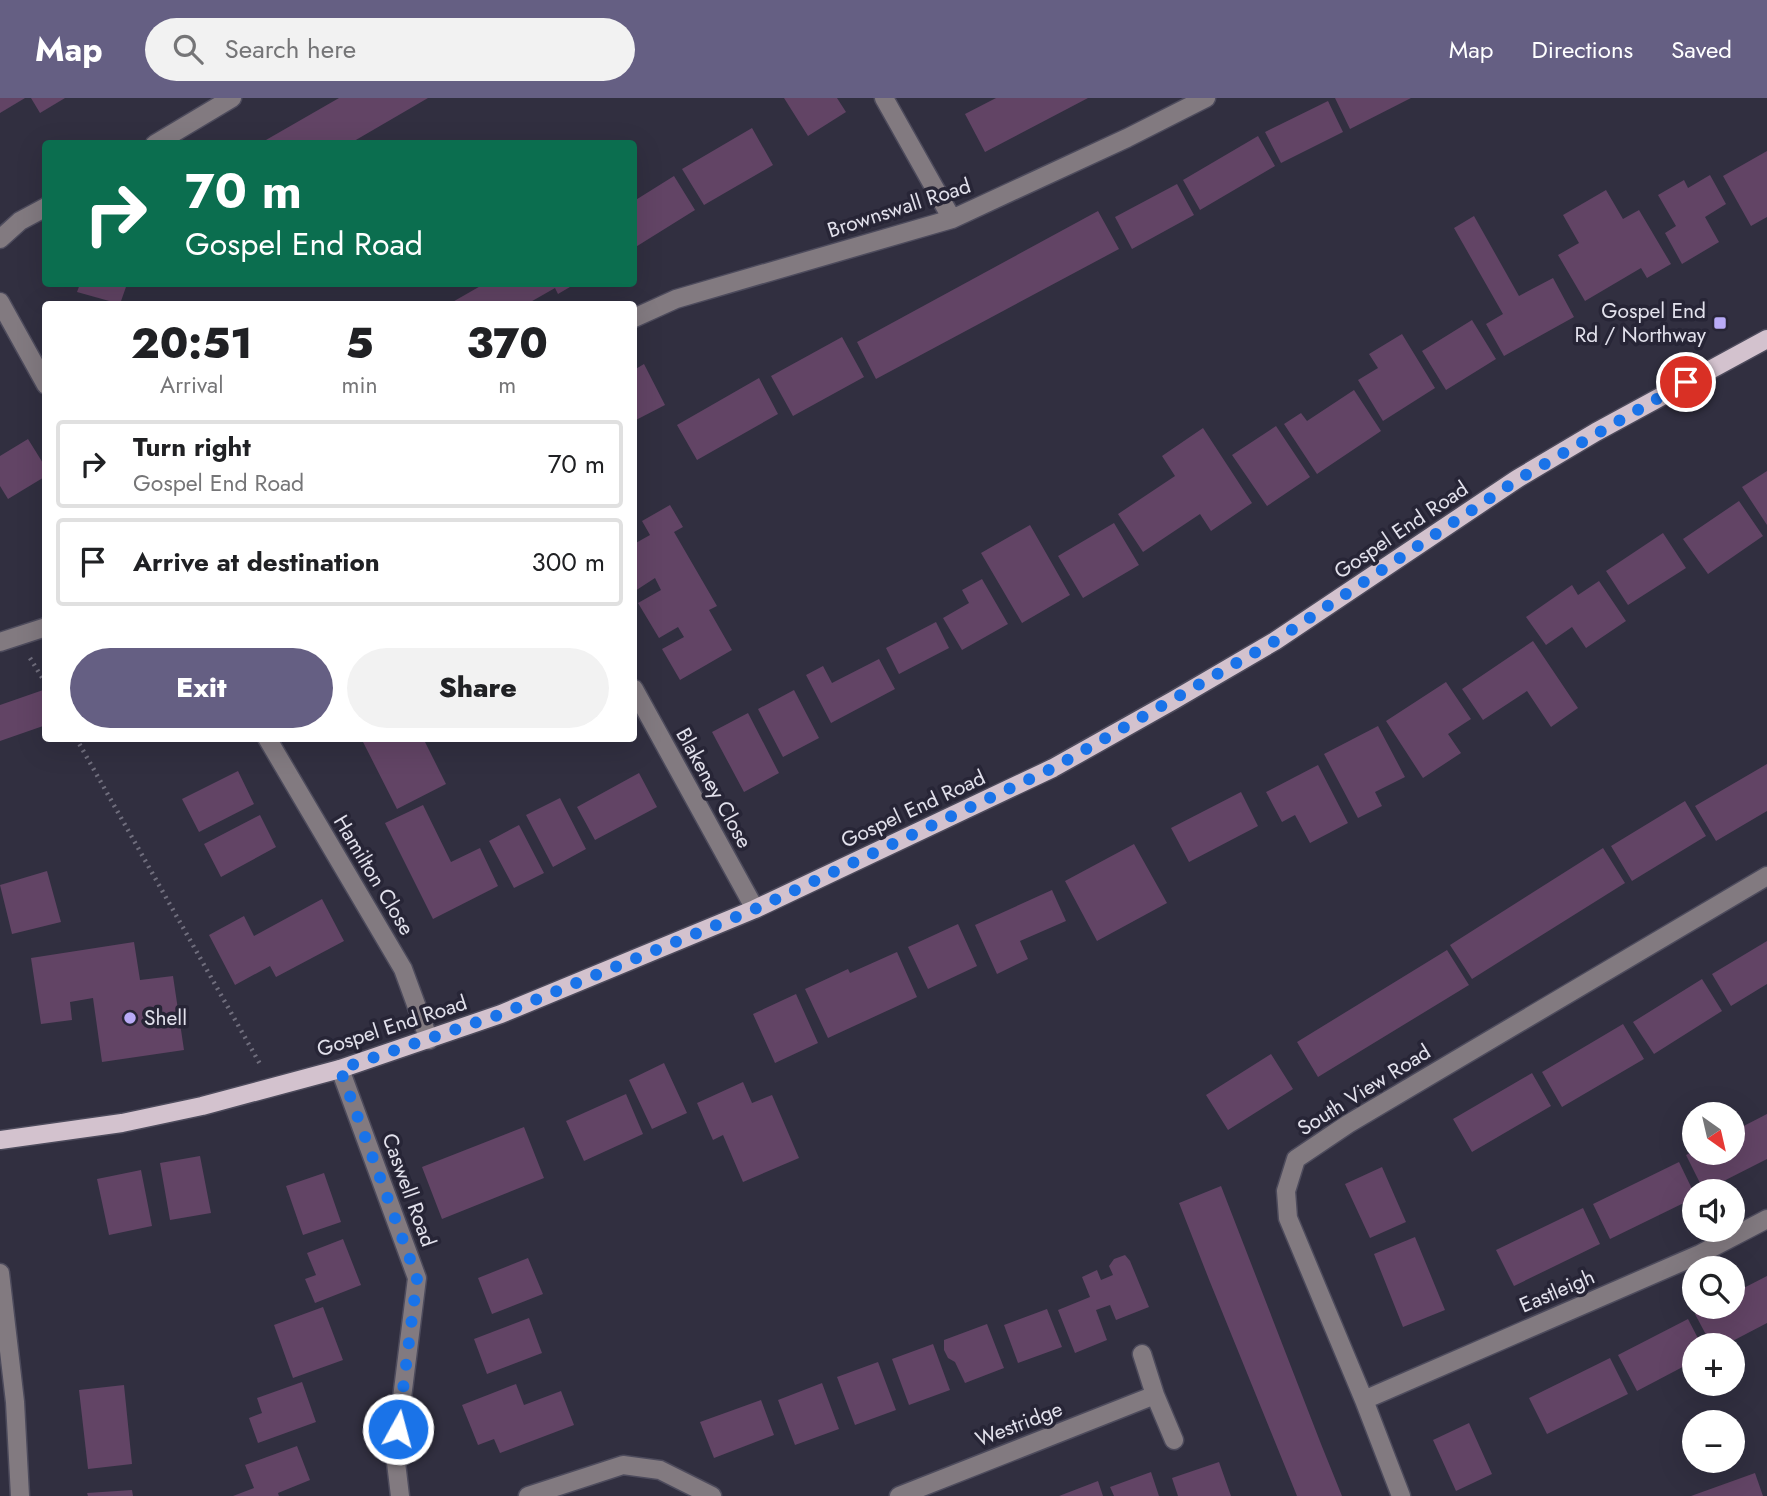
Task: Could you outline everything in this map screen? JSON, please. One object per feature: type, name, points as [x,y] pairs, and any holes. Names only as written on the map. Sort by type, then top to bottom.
[{"type":"main road","name":"Gospel End Road","points":[[0,1140],[122,1123],[202,1106],[340,1069],[501,1014],[755,909],[1053,768],[1174,701],[1275,641],[1517,480],[1596,432],[1767,339]]},
{"type":"street","points":[[162,140],[232,98]]},
{"type":"street","points":[[884,98],[952,219]]},
{"type":"street","name":"Brownswall Road","points":[[637,317],[676,299],[952,219],[1127,138],[1206,98]]},
{"type":"street","points":[[0,239],[20,220],[42,209]]},
{"type":"street","points":[[0,302],[42,377]]},
{"type":"street","points":[[0,642],[42,628]]},
{"type":"street","name":"Blakeney Close","points":[[637,694],[755,909]]},
{"type":"street","name":"Hamilton Close","points":[[269,742],[403,969],[429,1040]]},
{"type":"street","name":"South View Road","points":[[1401,1496],[1288,1218],[1286,1191],[1296,1159],[1360,1117],[1767,876]]},
{"type":"street","name":"Caswell Road","points":[[340,1069],[417,1278],[396,1454],[400,1496]]},
{"type":"street","name":"Eastleigh","points":[[1364,1400],[1700,1254],[1767,1219]]},
{"type":"street","points":[[0,1273],[8,1403],[20,1496]]},
{"type":"street","points":[[1142,1354],[1155,1395],[1174,1440]]},
{"type":"street","name":"Westridge","points":[[899,1496],[1155,1395]]},
{"type":"street","points":[[528,1496],[623,1465],[660,1470],[712,1496]]},
{"type":"path","points":[[78,742],[274,1087]]},
{"type":"building","points":[[0,98],[25,98],[0,113]]},
{"type":"building","points":[[31,98],[65,98],[40,113]]},
{"type":"building","points":[[339,98],[428,98],[356,140],[266,140]]},
{"type":"building","points":[[784,98],[837,98],[846,112],[808,136]]},
{"type":"building","points":[[996,98],[1088,98],[985,152],[965,114]]},
{"type":"building","points":[[1335,98],[1411,98],[1350,129]]},
{"type":"building","points":[[1328,101],[1343,132],[1281,163],[1265,132]]},
{"type":"building","points":[[752,128],[773,165],[704,205],[682,169]]},
{"type":"building","points":[[1258,136],[1275,166],[1200,210],[1183,180]]},
{"type":"building","points":[[1767,151],[1767,217],[1751,226],[1723,176]]},
{"type":"building","points":[[1710,175],[1726,204],[1705,217],[1719,242],[1682,264],[1665,233],[1676,226],[1658,195],[1684,180],[1688,188]]},
{"type":"building","points":[[674,176],[695,210],[637,246],[637,199]]},
{"type":"building","points":[[1177,184],[1194,215],[1132,249],[1115,217]]},
{"type":"building","points":[[1606,190],[1623,219],[1639,210],[1671,264],[1647,278],[1641,268],[1585,301],[1558,255],[1579,243],[1563,215]]},
{"type":"building","points":[[1098,211],[1119,249],[876,379],[857,342]]},
{"type":"building","points":[[1474,216],[1519,296],[1553,278],[1574,317],[1504,356],[1486,324],[1503,314],[1454,228]]},
{"type":"building","points":[[79,287],[126,287],[121,301],[109,301],[77,292]]},
{"type":"building","points":[[479,287],[570,287],[558,294],[555,288],[532,301],[454,301]]},
{"type":"building","points":[[1472,320],[1496,359],[1446,390],[1422,351]]},
{"type":"building","points":[[1402,334],[1435,388],[1383,421],[1358,380],[1378,368],[1369,354]]},
{"type":"building","points":[[842,337],[864,377],[793,416],[771,376]]},
{"type":"building","points":[[644,364],[665,405],[637,419],[637,368]]},
{"type":"building","points":[[759,378],[778,414],[697,460],[677,425]]},
{"type":"building","points":[[1354,390],[1381,431],[1317,474],[1284,424],[1301,413],[1307,421]]},
{"type":"building","points":[[1276,426],[1310,477],[1267,506],[1232,455]]},
{"type":"building","points":[[1203,428],[1252,503],[1211,531],[1200,514],[1143,552],[1118,514],[1175,476],[1162,456]]},
{"type":"building","points":[[28,439],[42,462],[42,478],[8,499],[0,486],[0,456]]},
{"type":"building","points":[[1767,471],[1767,525],[1742,487]]},
{"type":"building","points":[[1739,501],[1763,536],[1708,574],[1683,539]]},
{"type":"building","points":[[670,505],[683,527],[674,532],[717,606],[709,610],[732,650],[680,680],[662,649],[684,637],[678,627],[659,638],[638,603],[661,590],[655,578],[637,590],[637,542],[650,535],[642,521]]},
{"type":"building","points":[[1114,523],[1139,565],[1083,598],[1058,556]]},
{"type":"building","points":[[1030,525],[1070,595],[1022,623],[981,553]]},
{"type":"building","points":[[1663,533],[1686,568],[1628,605],[1606,571]]},
{"type":"building","points":[[982,579],[1008,624],[962,650],[943,618],[969,603],[962,590]]},
{"type":"building","points":[[1599,581],[1626,621],[1586,648],[1572,627],[1546,645],[1526,617],[1572,585],[1578,595]]},
{"type":"building","points":[[936,622],[949,648],[899,674],[886,648]]},
{"type":"building","points":[[1533,641],[1578,708],[1551,727],[1527,691],[1483,720],[1462,689]]},
{"type":"building","points":[[879,659],[895,689],[831,723],[806,675],[823,666],[832,683]]},
{"type":"building","points":[[1446,682],[1471,719],[1448,734],[1461,753],[1423,778],[1386,721]]},
{"type":"building","points":[[42,690],[42,726],[0,741],[0,705]]},
{"type":"building","points":[[794,690],[819,738],[783,757],[758,709]]},
{"type":"building","points":[[748,713],[779,773],[744,792],[712,732]]},
{"type":"building","points":[[1378,726],[1405,777],[1375,792],[1382,806],[1358,818],[1324,754]]},
{"type":"building","points":[[363,742],[425,742],[446,784],[397,809]]},
{"type":"building","points":[[1767,764],[1767,811],[1716,841],[1695,806]]},
{"type":"building","points":[[1318,765],[1348,823],[1310,843],[1295,815],[1282,822],[1266,792]]},
{"type":"building","points":[[238,771],[254,804],[199,832],[182,799]]},
{"type":"building","points":[[639,773],[657,807],[595,840],[577,807]]},
{"type":"building","points":[[1241,792],[1258,826],[1189,862],[1171,828]]},
{"type":"building","points":[[560,798],[586,849],[553,867],[526,815]]},
{"type":"building","points":[[1685,801],[1706,836],[1632,881],[1611,846]]},
{"type":"building","points":[[423,805],[451,862],[480,848],[498,886],[433,919],[385,823]]},
{"type":"building","points":[[260,815],[276,847],[221,877],[204,844]]},
{"type":"building","points":[[519,825],[544,873],[514,888],[489,841]]},
{"type":"building","points":[[1134,844],[1167,903],[1097,941],[1065,881]]},
{"type":"building","points":[[1603,848],[1625,883],[1472,979],[1450,945]]},
{"type":"building","points":[[47,871],[61,922],[12,934],[0,885]]},
{"type":"building","points":[[1052,890],[1066,921],[1020,941],[1028,959],[997,974],[975,925]]},
{"type":"building","points":[[322,899],[344,941],[276,977],[270,966],[235,985],[209,935],[244,916],[254,936]]},
{"type":"building","points":[[958,924],[977,966],[928,989],[908,947]]},
{"type":"building","points":[[1767,941],[1767,984],[1731,1006],[1712,974]]},
{"type":"building","points":[[134,942],[140,980],[173,976],[184,1050],[102,1062],[93,998],[70,1002],[72,1020],[41,1024],[31,958]]},
{"type":"building","points":[[1447,950],[1469,985],[1318,1077],[1297,1042]]},
{"type":"building","points":[[897,952],[917,997],[828,1038],[805,989],[848,969],[850,973]]},
{"type":"building","points":[[1702,979],[1722,1011],[1654,1054],[1633,1022]]},
{"type":"building","points":[[796,994],[818,1043],[775,1063],[753,1014]]},
{"type":"building","points":[[1623,1024],[1644,1059],[1562,1107],[1542,1072]]},
{"type":"building","points":[[1271,1054],[1293,1089],[1228,1130],[1206,1095]]},
{"type":"building","points":[[664,1063],[687,1113],[652,1129],[629,1080]]},
{"type":"building","points":[[1532,1073],[1551,1106],[1472,1152],[1453,1119]]},
{"type":"building","points":[[743,1082],[752,1103],[772,1095],[799,1158],[743,1182],[723,1135],[713,1140],[697,1103]]},
{"type":"building","points":[[626,1094],[643,1134],[584,1161],[566,1121]]},
{"type":"building","points":[[1767,1114],[1767,1159],[1728,1179],[1698,1179],[1692,1166],[1745,1166],[1745,1125]]},
{"type":"building","points":[[524,1127],[544,1178],[442,1219],[422,1167]]},
{"type":"building","points":[[200,1156],[211,1213],[170,1220],[160,1163]]},
{"type":"building","points":[[1679,1162],[1687,1179],[1682,1179],[1682,1204],[1610,1239],[1593,1204]]},
{"type":"building","points":[[1382,1167],[1406,1222],[1370,1238],[1345,1184]]},
{"type":"building","points":[[141,1170],[152,1226],[109,1235],[97,1179]]},
{"type":"building","points":[[324,1173],[341,1222],[303,1235],[286,1186]]},
{"type":"building","points":[[1221,1186],[1342,1496],[1297,1496],[1179,1203]]},
{"type":"building","points":[[1583,1208],[1600,1244],[1514,1286],[1496,1250]]},
{"type":"building","points":[[1415,1237],[1445,1310],[1403,1327],[1374,1254]]},
{"type":"building","points":[[343,1239],[361,1285],[315,1303],[305,1279],[316,1275],[307,1253]]},
{"type":"building","points":[[1125,1255],[1149,1307],[1116,1320],[1110,1305],[1096,1310],[1107,1340],[1075,1353],[1058,1310],[1090,1297],[1082,1277],[1097,1270],[1101,1280],[1113,1275],[1109,1266],[1114,1259]]},
{"type":"building","points":[[528,1258],[543,1294],[492,1314],[478,1278]]},
{"type":"building","points":[[1767,1276],[1767,1323],[1745,1334],[1705,1333],[1698,1319],[1745,1319],[1745,1287]]},
{"type":"building","points":[[323,1307],[343,1360],[293,1378],[274,1325]]},
{"type":"building","points":[[1047,1309],[1062,1347],[1018,1363],[1004,1325]]},
{"type":"building","points":[[529,1318],[542,1353],[487,1374],[474,1339]]},
{"type":"building","points":[[1688,1319],[1695,1333],[1682,1333],[1682,1367],[1637,1391],[1618,1355]]},
{"type":"building","points":[[987,1324],[1004,1368],[965,1383],[955,1362],[948,1358],[944,1350],[944,1340]]},
{"type":"building","points":[[933,1344],[950,1390],[909,1405],[892,1359]]},
{"type":"building","points":[[1610,1358],[1628,1394],[1547,1434],[1529,1398]]},
{"type":"building","points":[[878,1362],[896,1410],[855,1425],[837,1377]]},
{"type":"building","points":[[302,1382],[316,1422],[258,1443],[249,1418],[262,1413],[257,1398]]},
{"type":"building","points":[[822,1383],[839,1429],[795,1445],[778,1400]]},
{"type":"building","points":[[516,1384],[524,1405],[561,1391],[574,1425],[500,1453],[494,1439],[478,1445],[462,1405]]},
{"type":"building","points":[[124,1385],[132,1464],[88,1469],[79,1390]]},
{"type":"building","points":[[761,1400],[774,1435],[714,1458],[700,1422]]},
{"type":"building","points":[[1469,1423],[1492,1474],[1456,1491],[1433,1440]]},
{"type":"building","points":[[297,1446],[310,1480],[278,1493],[279,1496],[233,1496],[254,1488],[245,1465]]},
{"type":"building","points":[[1219,1462],[1231,1496],[1178,1496],[1172,1478]]},
{"type":"building","points":[[1151,1472],[1159,1496],[1114,1496],[1110,1487]]},
{"type":"building","points":[[1755,1473],[1763,1496],[1691,1496]]},
{"type":"building","points":[[1098,1481],[1103,1496],[1059,1496]]},
{"type":"building","points":[[132,1490],[133,1496],[88,1496],[87,1493]]},
{"type":"place","name":"Gospel End Rd / Northway","points":[[1720,323]]},
{"type":"place","name":"Shell","points":[[130,1018]]},
{"type":"route","points":[[398,1429],[417,1278],[340,1069],[501,1014],[755,909],[1053,768],[1275,641],[1517,480],[1686,382]]}]
